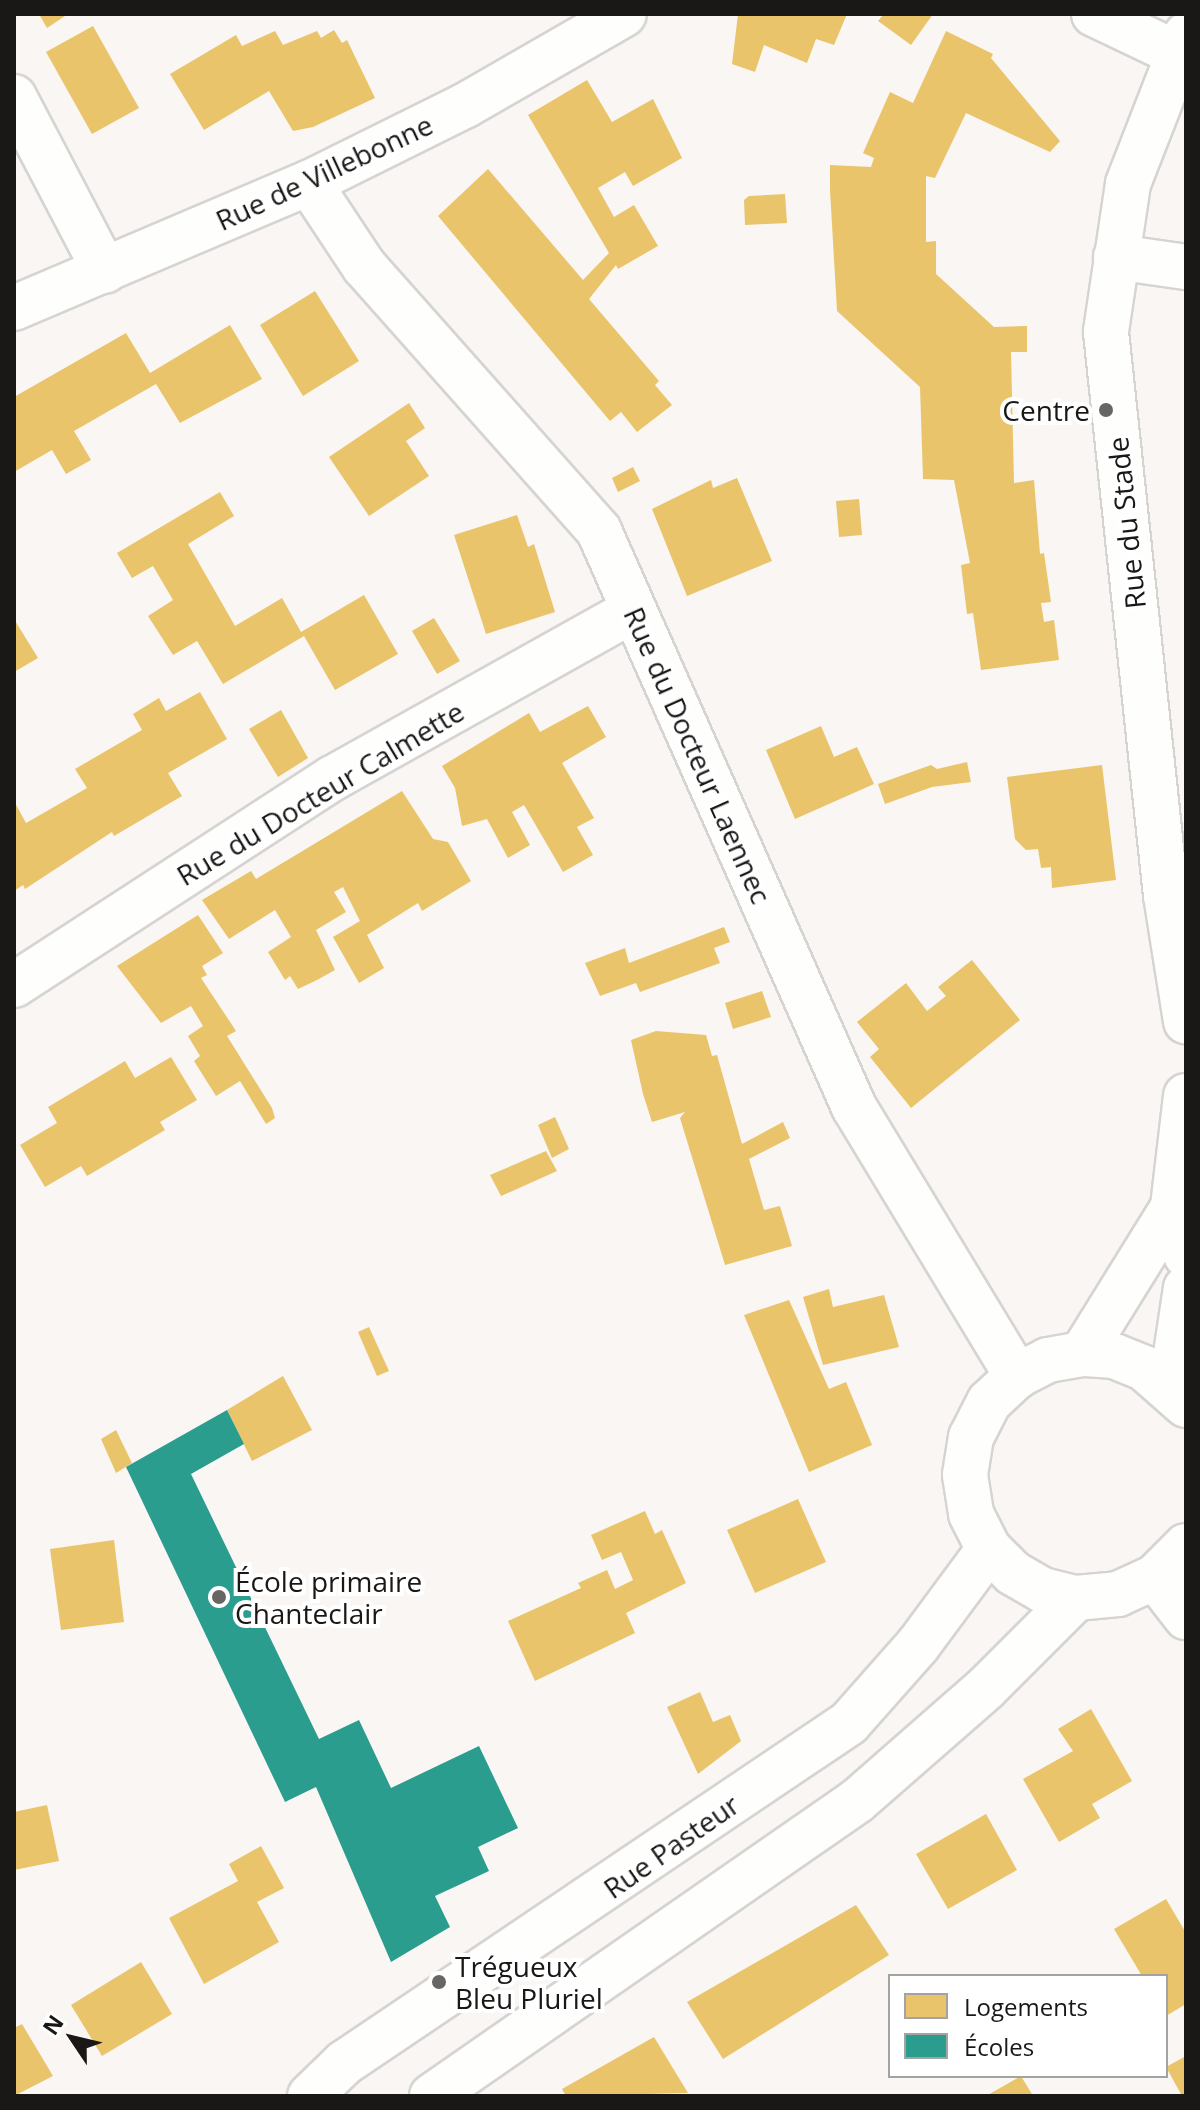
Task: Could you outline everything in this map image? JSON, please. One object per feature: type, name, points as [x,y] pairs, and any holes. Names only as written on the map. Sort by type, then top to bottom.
[{"type":"street","name":"Rue de Villebonne","points":[[14,308],[309,183],[466,105],[624,14]]},
{"type":"street","points":[[1094,14],[1181,44]]},
{"type":"street","name":"Rue du Stade","points":[[1181,44],[1128,184],[1106,332],[1166,895],[1186,1021]]},
{"type":"street","points":[[14,97],[105,271]]},
{"type":"street","name":"Rue du Docteur Laennec","points":[[309,183],[364,266],[599,531],[854,1107],[1017,1376]]},
{"type":"street","points":[[1116,257],[1186,267]]},
{"type":"street","name":"Rue du Docteur Calmette","points":[[14,985],[333,778],[632,611]]},
{"type":"street","points":[[1186,1096],[1173,1207],[1186,1255]]},
{"type":"street","points":[[1082,1354],[1173,1207]]},
{"type":"street","points":[[1178,1396],[1186,1288]]},
{"type":"street","points":[[1178,1396],[1144,1368],[1114,1356],[1082,1354],[1048,1360],[1017,1376],[989,1402],[969,1450],[965,1475],[971,1514],[989,1549],[1013,1573],[1043,1590],[1076,1598],[1118,1594],[1155,1577],[1186,1546]]},
{"type":"street","name":"Rue Pasteur","points":[[310,2096],[344,2063],[849,1723],[918,1645],[989,1549]]},
{"type":"street","points":[[1155,1577],[1186,1617]]},
{"type":"street","points":[[432,2096],[857,1801],[986,1688],[1076,1598]]},
{"type":"building: Logements","points":[[39,14],[68,14],[47,28]]},
{"type":"building: Logements","points":[[738,14],[847,14],[834,45],[816,39],[807,63],[764,45],[755,72],[732,64]]},
{"type":"building: Logements","points":[[884,14],[933,14],[911,45],[878,21]]},
{"type":"building: Logements","points":[[93,26],[139,108],[92,134],[46,52]]},
{"type":"building: Logements","points":[[334,30],[342,43],[347,40],[375,98],[313,127],[293,131],[269,91],[204,130],[170,74],[236,35],[242,46],[275,31],[283,45],[317,31],[321,38]]},
{"type":"building: Logements","points":[[946,31],[993,54],[991,58],[1060,141],[1050,152],[966,113],[935,178],[926,176],[926,242],[936,241],[936,274],[994,327],[1027,326],[1027,352],[1011,352],[1014,483],[1034,480],[1040,554],[1044,553],[1051,602],[1041,603],[1044,622],[1054,620],[1059,660],[981,670],[973,613],[967,614],[961,565],[970,563],[954,480],[923,479],[920,387],[837,311],[830,190],[830,165],[871,167],[874,158],[863,153],[890,92],[913,103]]},
{"type":"building: Logements","points":[[587,80],[612,122],[653,99],[682,158],[633,186],[625,172],[598,188],[614,217],[634,205],[658,246],[618,269],[616,265],[589,299],[659,381],[655,385],[672,405],[637,432],[621,412],[610,421],[438,216],[488,169],[583,280],[609,253],[528,115]]},
{"type":"building: Logements","points":[[785,194],[787,223],[745,225],[744,200],[749,196]]},
{"type":"building: Logements","points":[[315,291],[359,361],[303,396],[260,325]]},
{"type":"building: Logements","points":[[230,325],[262,379],[180,423],[156,384],[74,431],[91,460],[66,474],[52,450],[14,472],[14,397],[126,333],[150,373]]},
{"type":"building: Logements","points":[[409,403],[425,428],[406,441],[429,476],[369,516],[329,457]]},
{"type":"building: Logements","points":[[633,467],[640,481],[618,492],[612,478]]},
{"type":"building: Logements","points":[[737,478],[772,561],[687,596],[652,509],[711,480],[713,488]]},
{"type":"building: Logements","points":[[220,492],[234,516],[188,544],[235,626],[282,598],[301,632],[364,595],[398,654],[335,690],[304,636],[223,684],[197,641],[173,655],[148,616],[173,600],[153,566],[132,578],[117,553]]},
{"type":"building: Logements","points":[[859,499],[862,535],[839,537],[836,501]]},
{"type":"building: Logements","points":[[517,515],[528,547],[534,544],[555,612],[486,634],[454,535]]},
{"type":"building: Logements","points":[[434,618],[460,661],[437,674],[412,631]]},
{"type":"building: Logements","points":[[14,619],[38,658],[14,672]]},
{"type":"building: Logements","points":[[200,692],[227,739],[168,773],[182,796],[114,836],[112,832],[25,889],[23,885],[14,891],[14,801],[26,823],[87,788],[75,769],[142,730],[133,714],[159,698],[166,711]]},
{"type":"building: Logements","points":[[588,706],[606,737],[562,763],[594,818],[577,827],[593,855],[563,872],[524,805],[512,812],[530,845],[508,858],[487,819],[462,826],[455,788],[442,766],[529,713],[540,732]]},
{"type":"building: Logements","points":[[281,710],[308,758],[278,777],[249,729]]},
{"type":"building: Logements","points":[[821,726],[834,757],[857,747],[874,784],[795,819],[766,750]]},
{"type":"building: Logements","points":[[967,762],[971,782],[932,787],[885,804],[878,784],[931,765],[937,769]]},
{"type":"building: Logements","points":[[1102,765],[1116,880],[1052,888],[1051,867],[1041,868],[1038,849],[1026,850],[1015,839],[1007,777]]},
{"type":"building: Logements","points":[[402,791],[433,839],[448,842],[471,881],[422,911],[418,903],[367,935],[384,968],[359,983],[333,937],[360,921],[343,887],[334,892],[346,912],[316,930],[335,970],[298,989],[290,976],[285,980],[268,952],[291,937],[275,910],[229,939],[202,900],[251,871],[256,879]]},
{"type":"building: Logements","points":[[198,915],[223,953],[202,966],[207,975],[201,978],[236,1031],[227,1036],[272,1108],[275,1118],[266,1124],[240,1081],[216,1096],[194,1061],[200,1056],[188,1036],[203,1026],[191,1006],[161,1023],[117,966]]},
{"type":"building: Logements","points":[[724,927],[730,942],[714,948],[720,963],[640,992],[636,983],[600,996],[585,963],[625,948],[629,963]]},
{"type":"building: Logements","points":[[972,960],[1020,1020],[911,1108],[870,1057],[879,1049],[857,1022],[906,983],[927,1011],[946,996],[938,987]]},
{"type":"building: Logements","points":[[762,991],[771,1017],[733,1029],[725,1003]]},
{"type":"building: Logements","points":[[656,1031],[706,1035],[712,1056],[717,1055],[742,1144],[783,1122],[790,1138],[749,1159],[764,1210],[780,1206],[792,1246],[725,1265],[680,1118],[685,1112],[652,1122],[643,1094],[631,1040]]},
{"type":"building: Logements","points":[[171,1057],[197,1100],[160,1122],[165,1130],[87,1176],[81,1166],[45,1187],[20,1145],[57,1123],[48,1107],[125,1061],[135,1078]]},
{"type":"building: Logements","points":[[555,1117],[569,1149],[552,1158],[538,1125]]},
{"type":"building: Logements","points":[[546,1151],[557,1171],[501,1196],[490,1175]]},
{"type":"building: Logements","points":[[829,1289],[833,1307],[884,1295],[899,1347],[823,1365],[803,1297]]},
{"type":"building: Logements","points":[[789,1300],[829,1389],[846,1382],[872,1445],[809,1472],[744,1315]]},
{"type":"building: Logements","points":[[369,1327],[389,1371],[377,1376],[358,1332]]},
{"type":"building: Logements","points":[[283,1376],[312,1430],[252,1461],[227,1410]]},
{"type":"building: Logements","points":[[116,1430],[132,1463],[116,1473],[101,1439]]},
{"type":"building: Logements","points":[[798,1499],[826,1562],[755,1593],[727,1530]]},
{"type":"building: Logements","points":[[645,1511],[655,1534],[662,1530],[686,1583],[626,1613],[635,1633],[535,1681],[508,1621],[581,1588],[578,1583],[607,1570],[615,1589],[633,1580],[621,1552],[602,1560],[591,1535]]},
{"type":"building: Logements","points":[[114,1540],[124,1622],[61,1630],[50,1549]]},
{"type":"building: Logements","points":[[700,1692],[713,1722],[730,1715],[741,1741],[698,1774],[667,1707]]},
{"type":"building: Logements","points":[[1091,1709],[1132,1781],[1092,1804],[1100,1818],[1059,1842],[1023,1779],[1073,1751],[1058,1729]]},
{"type":"building: Logements","points":[[47,1805],[59,1861],[14,1870],[14,1812]]},
{"type":"building: Logements","points":[[986,1814],[1017,1870],[948,1909],[916,1854]]},
{"type":"building: Logements","points":[[261,1846],[284,1888],[257,1902],[279,1942],[204,1984],[169,1918],[238,1881],[229,1864]]},
{"type":"building: Logements","points":[[1166,1899],[1186,1933],[1186,2004],[1168,2015],[1168,1974],[1141,1974],[1114,1929]]},
{"type":"building: Logements","points":[[856,1905],[889,1955],[723,2059],[687,2002]]},
{"type":"building: Logements","points":[[141,1962],[172,2014],[102,2056],[71,2005]]},
{"type":"building: Logements","points":[[22,2024],[53,2076],[14,2096],[14,2028]]},
{"type":"building: Logements","points":[[654,2037],[688,2093],[566,2096],[562,2089]]},
{"type":"building: Logements","points":[[1186,2056],[1186,2096],[1182,2096],[1168,2066]]},
{"type":"building: Logements","points":[[1022,2078],[1033,2096],[986,2096]]},
{"type":"building: Écoles","name":"École primaire Chanteclair","points":[[227,1410],[244,1444],[191,1474],[319,1739],[359,1720],[391,1788],[479,1746],[518,1828],[478,1847],[489,1871],[435,1896],[450,1927],[391,1962],[316,1787],[285,1802],[126,1467]]},
{"type":"place","name":"Centre","points":[[1106,410]]},
{"type":"place","name":"École primaire Chanteclair","points":[[219,1597]]},
{"type":"place","name":"Trégueux Bleu Pluriel","points":[[439,1982]]}]
